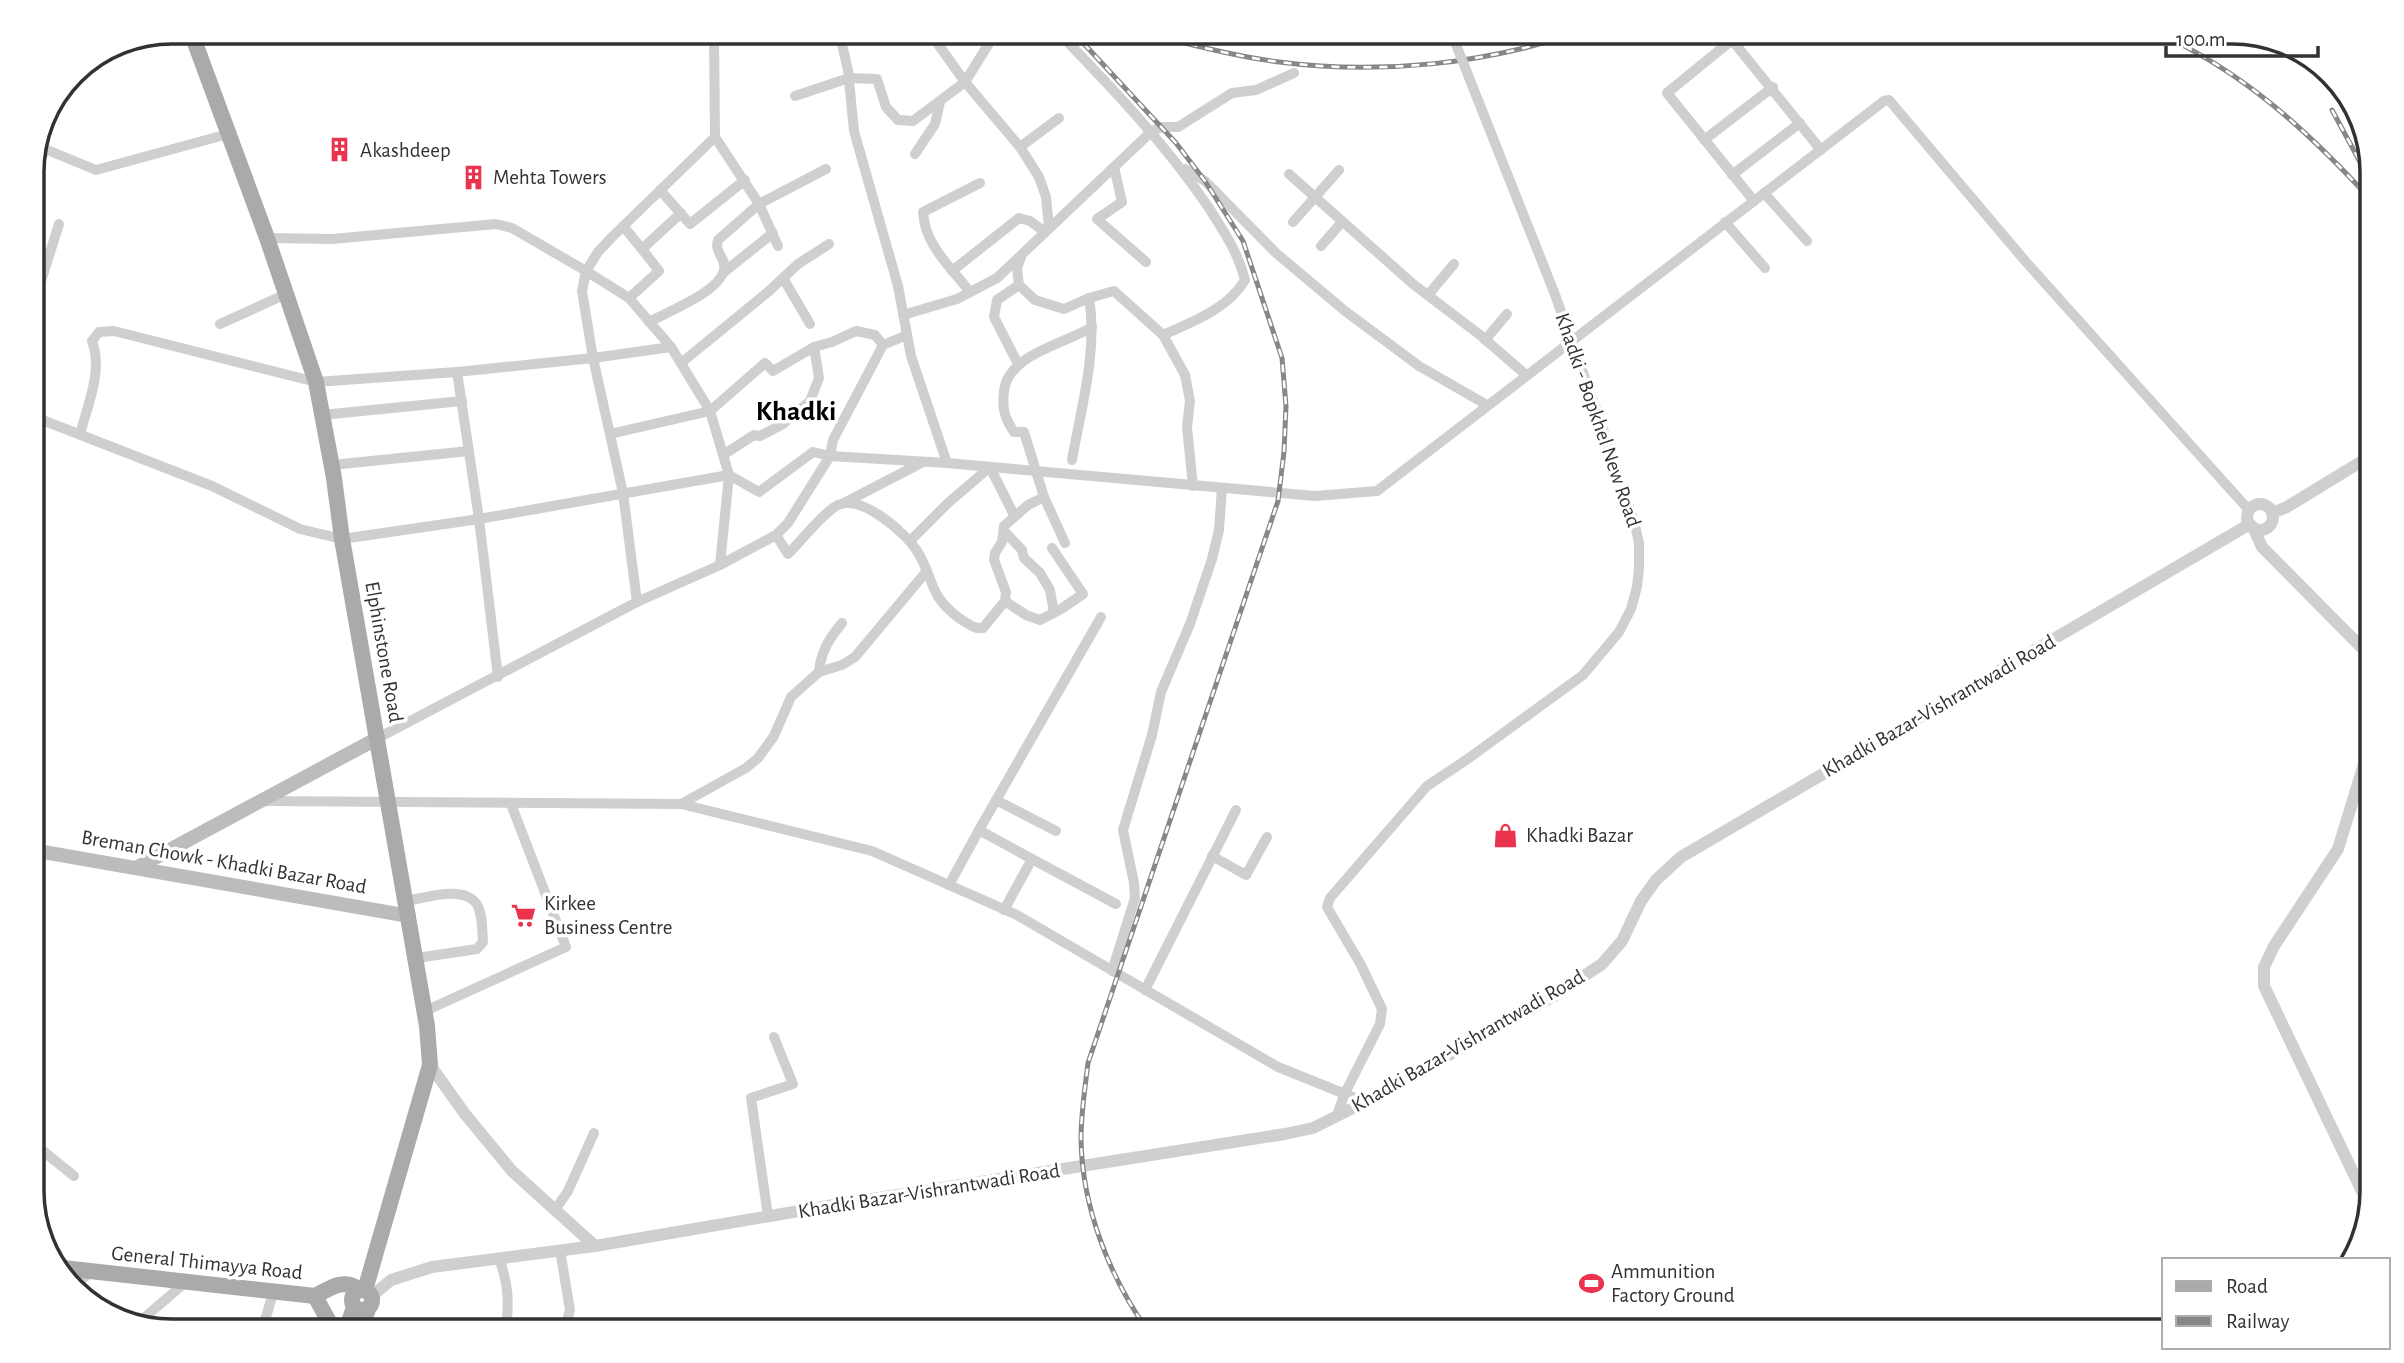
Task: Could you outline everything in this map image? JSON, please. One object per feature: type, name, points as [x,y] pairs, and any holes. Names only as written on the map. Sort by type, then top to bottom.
[{"type":"main road","name":"Elphinstone Road","points":[[195,44],[316,382],[425,1012],[430,1065],[362,1298],[361,1319]]},
{"type":"main road","points":[[136,868],[378,738]]},
{"type":"main road","name":"Breman Chowk - Khadki Bazar Road","points":[[44,852],[408,909]]},
{"type":"main road","name":"General Thimayya Road","points":[[69,1269],[273,1293],[320,1294],[334,1285],[352,1285],[362,1298]]},
{"type":"main road","points":[[320,1294],[329,1319]]},
{"type":"main road","points":[[352,1319],[362,1298]]},
{"type":"street","points":[[714,44],[715,137],[759,204],[778,246]]},
{"type":"street","points":[[842,44],[849,78],[854,131],[898,286],[911,356],[947,463]]},
{"type":"street","points":[[938,44],[965,82],[1020,147],[1039,177],[1046,197],[1047,229]]},
{"type":"street","points":[[1069,44],[1152,131],[1178,164],[1233,245],[1245,280],[1218,308],[1163,335]]},
{"type":"street","name":"Khadki - Bopkhel New Road","points":[[1345,1093],[1380,1024],[1382,1009],[1361,965],[1326,907],[1330,898],[1427,786],[1583,675],[1619,632],[1631,609],[1639,568],[1639,543],[1634,522],[1595,406],[1559,304],[1456,44]]},
{"type":"street","points":[[1727,44],[1667,93],[1754,201]]},
{"type":"street","points":[[1735,44],[1773,87],[1821,150]]},
{"type":"street","points":[[795,96],[849,78],[877,79],[886,107],[898,121],[912,121],[965,82],[988,45]]},
{"type":"street","points":[[904,315],[957,299],[997,278],[1152,131],[1162,127],[1178,127],[1232,93],[1256,90],[1294,73]]},
{"type":"street","points":[[1704,140],[1773,87]]},
{"type":"street","points":[[44,420],[212,486],[300,529],[342,539],[479,519],[729,475],[759,492],[813,452],[830,456],[947,463],[1315,496],[1377,491],[1884,101],[1889,100],[2034,271],[2249,510]]},
{"type":"street","points":[[915,154],[935,124],[940,102]]},
{"type":"street","points":[[1020,147],[1059,118]]},
{"type":"street","points":[[1732,175],[1800,123]]},
{"type":"street","points":[[46,149],[96,170],[228,134]]},
{"type":"street","points":[[637,602],[623,494],[593,358],[582,291],[586,271],[598,252],[715,137]]},
{"type":"street","points":[[1178,164],[1205,181],[1276,253],[1345,311],[1419,366],[1488,405]]},
{"type":"street","points":[[1114,167],[1122,202],[1097,219],[1146,262]]},
{"type":"street","points":[[724,272],[725,263],[717,251],[718,240],[759,204],[826,169]]},
{"type":"street","points":[[1293,222],[1339,170]]},
{"type":"street","points":[[1289,174],[1428,295],[1526,375]]},
{"type":"street","points":[[660,190],[690,224],[745,180]]},
{"type":"street","points":[[970,292],[941,258],[924,226],[923,212],[980,183]]},
{"type":"street","points":[[1764,193],[1807,241]]},
{"type":"street","points":[[642,248],[681,213]]},
{"type":"street","points":[[952,271],[1019,218],[1047,229]]},
{"type":"street","points":[[1321,246],[1342,222]]},
{"type":"street","points":[[1726,222],[1765,268]]},
{"type":"street","points":[[44,272],[59,224]]},
{"type":"street","points":[[267,239],[332,239],[496,225],[512,228],[629,298],[670,347],[710,411],[729,475],[720,565]]},
{"type":"street","points":[[623,226],[659,271],[629,298]]},
{"type":"street","points":[[649,322],[707,291],[724,272],[773,233]]},
{"type":"street","points":[[681,363],[798,264],[830,244]]},
{"type":"street","points":[[1021,254],[1017,269],[1018,285],[1035,300],[1064,309],[1114,291],[1163,335],[1185,376],[1190,401],[1187,427],[1193,486]]},
{"type":"street","points":[[1428,295],[1454,264]]},
{"type":"street","points":[[783,278],[810,324]]},
{"type":"street","points":[[1018,285],[997,300],[994,317],[1018,364]]},
{"type":"street","points":[[220,324],[286,294]]},
{"type":"street","points":[[1072,460],[1092,327],[1089,298]]},
{"type":"street","points":[[1485,340],[1507,314]]},
{"type":"street","points":[[1065,543],[1044,497],[1024,432],[1014,432],[1003,416],[1005,381],[1018,364],[1092,327]]},
{"type":"street","points":[[80,434],[96,372],[98,356],[92,341],[99,332],[114,331],[316,382],[457,372],[670,347]]},
{"type":"street","points":[[610,434],[710,411],[765,362],[773,371],[814,347],[856,331],[875,335],[883,345]]},
{"type":"street","points":[[378,738],[637,602],[720,565],[776,535],[788,523],[830,456],[833,440],[883,345],[907,335]]},
{"type":"street","points":[[723,455],[754,435],[760,436],[783,424],[810,401],[818,378],[814,347]]},
{"type":"street","points":[[457,372],[479,519],[498,677]]},
{"type":"street","points":[[322,415],[461,401]]},
{"type":"street","points":[[332,465],[469,451]]},
{"type":"street","points":[[842,504],[924,462]]},
{"type":"street","points":[[2272,513],[2287,507],[2360,462]]},
{"type":"street","points":[[990,467],[1014,515]]},
{"type":"street","points":[[910,541],[990,467]]},
{"type":"street","points":[[1112,971],[1135,898],[1123,830],[1152,734],[1161,692],[1191,624],[1212,559],[1219,530],[1222,488]]},
{"type":"street","points":[[776,535],[788,554],[836,506],[848,502],[861,505],[896,527],[910,541],[918,552],[935,594],[942,603],[976,629],[987,625],[1005,601],[1006,592],[994,560],[1002,542],[1004,526],[1014,515],[1044,497]]},
{"type":"street","points":[[2251,526],[2263,529],[2267,527],[2273,519],[2270,509],[2257,504],[2249,510],[2248,520],[2251,526],[2262,547],[2360,646]]},
{"type":"street","name":"Khadki Bazar-Vishrantwadi Road","points":[[362,1298],[391,1280],[432,1267],[594,1246],[1313,1128],[1554,996],[1602,964],[1622,941],[1641,901],[1656,880],[1681,857],[2251,526]]},
{"type":"street","points":[[1004,531],[1022,550],[1024,558],[1040,573],[1050,590],[1054,612]]},
{"type":"street","points":[[1005,601],[1026,615],[1040,620],[1083,594],[1052,548]]},
{"type":"street","points":[[681,804],[746,768],[758,758],[774,736],[791,697],[819,672],[842,665],[855,657],[926,572]]},
{"type":"street","points":[[949,885],[1101,617]]},
{"type":"street","points":[[819,672],[820,660],[827,642],[842,624]]},
{"type":"street","points":[[2360,777],[2338,849],[2274,946],[2264,967],[2264,986],[2360,1187]]},
{"type":"street","points":[[996,800],[1056,831]]},
{"type":"street","points":[[261,801],[681,804],[872,851],[1004,910],[1278,1067],[1365,1101]]},
{"type":"street","points":[[425,1012],[566,947],[511,804]]},
{"type":"street","points":[[1145,990],[1236,810]]},
{"type":"street","points":[[979,830],[1116,904]]},
{"type":"street","points":[[1212,856],[1246,875],[1267,837]]},
{"type":"street","points":[[1004,910],[1032,859]]},
{"type":"street","points":[[408,909],[449,894],[463,895],[476,903],[480,915],[484,942],[477,949],[417,958]]},
{"type":"street","points":[[768,1216],[751,1098],[793,1084],[774,1037]]},
{"type":"street","points":[[430,1065],[465,1114],[512,1171],[594,1246]]},
{"type":"street","points":[[1338,1115],[1345,1093]]},
{"type":"street","points":[[555,1210],[568,1191],[594,1133]]},
{"type":"street","points":[[44,1152],[74,1177]]},
{"type":"street","points":[[560,1250],[570,1310],[568,1319]]},
{"type":"street","points":[[499,1258],[507,1281],[507,1319]]},
{"type":"street","points":[[80,1281],[92,1271]]},
{"type":"street","points":[[146,1316],[186,1282]]},
{"type":"street","points":[[266,1319],[273,1293]]},
{"type":"railway","points":[[1084,44],[1176,143],[1205,181],[1243,241],[1282,358],[1286,406],[1278,501],[1088,1063],[1081,1139],[1086,1190],[1100,1240],[1110,1264],[1140,1319]]},
{"type":"railway","points":[[1191,44],[1279,62],[1355,67],[1431,64],[1540,44]]},
{"type":"railway","points":[[2180,44],[2218,65],[2273,105],[2299,127],[2360,188]]},
{"type":"railway","points":[[2332,110],[2360,161]]},
{"type":"place","name":"Akashdeep","points":[[340,150]]},
{"type":"place","name":"Mehta Towers","points":[[473,177]]},
{"type":"place","name":"Khadki Bazar","points":[[1506,835]]},
{"type":"place","name":"Kirkee Business Centre","points":[[524,915]]},
{"type":"place","name":"Ammunition Factory Ground","points":[[1591,1283]]},
{"type":"district","name":"Khadki","points":[[796,412]]}]
